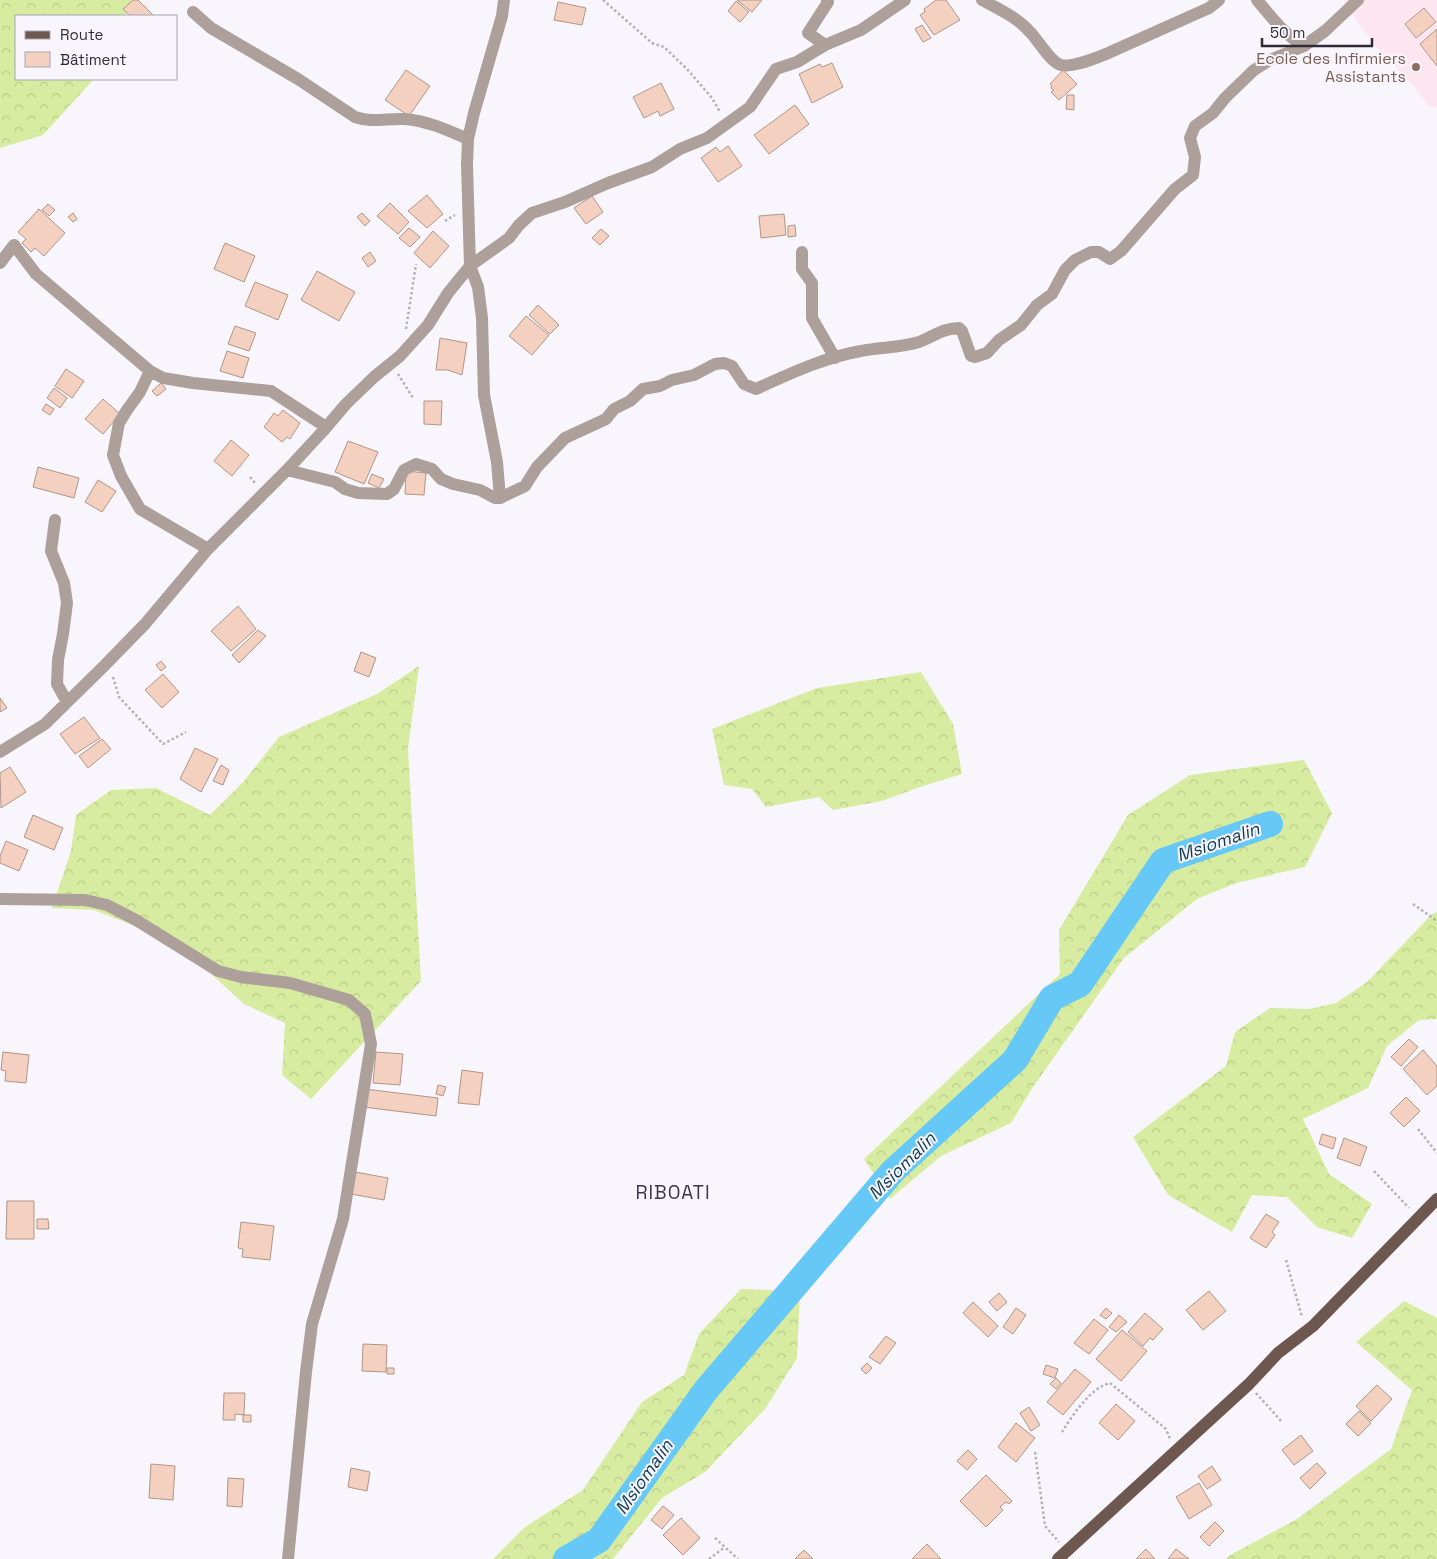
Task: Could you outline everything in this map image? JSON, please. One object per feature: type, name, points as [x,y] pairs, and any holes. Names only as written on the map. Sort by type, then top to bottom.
[{"type":"main road","points":[[1062,1555],[1249,1384],[1278,1353],[1313,1326],[1437,1199]]},
{"type":"street","points":[[500,498],[497,462],[484,395],[482,318],[478,287],[470,266],[467,209],[468,139],[502,16],[504,0]]},
{"type":"street","points":[[825,45],[808,33],[828,2],[827,0]]},
{"type":"street","points":[[0,752],[45,724],[104,666],[145,624],[208,549],[287,470],[353,397],[400,356],[428,325],[448,293],[470,266],[509,238],[532,213],[565,202],[608,183],[652,167],[680,150],[707,138],[750,107],[776,69],[796,62],[825,45],[861,30],[905,0]]},
{"type":"street","points":[[982,0],[1000,10],[1029,31],[1055,62],[1062,66],[1106,54],[1209,8],[1219,0]]},
{"type":"street","points":[[1257,0],[1284,32],[1304,46]]},
{"type":"street","points":[[287,470],[334,482],[345,489],[387,494],[394,489],[404,470],[416,464],[432,470],[441,479],[480,490],[495,498],[500,498],[525,486],[537,467],[565,438],[606,419],[614,409],[630,401],[643,389],[660,386],[672,380],[694,375],[714,364],[724,363],[732,366],[744,384],[756,389],[809,366],[861,351],[919,342],[941,330],[958,328],[962,331],[971,356],[975,357],[987,352],[999,340],[1021,325],[1037,305],[1052,294],[1065,270],[1075,260],[1091,252],[1099,252],[1110,259],[1121,251],[1175,189],[1193,175],[1195,158],[1190,138],[1195,126],[1213,113],[1225,98],[1254,70],[1270,60],[1304,46],[1326,31],[1358,0]]},
{"type":"street","points":[[193,12],[211,28],[298,79],[355,117],[365,121],[404,119],[428,122],[468,139]]},
{"type":"street","points":[[0,263],[14,246],[36,274],[150,371],[163,378],[193,384],[271,391],[326,428]]},
{"type":"street","points":[[802,252],[802,270],[812,282],[812,318],[835,358]]},
{"type":"street","points":[[150,371],[140,392],[119,423],[114,455],[121,476],[140,509],[208,549]]},
{"type":"street","points":[[55,520],[51,550],[64,583],[67,603],[58,660],[57,684],[67,702]]},
{"type":"street","points":[[0,900],[85,900],[106,905],[136,920],[218,971],[241,977],[290,983],[349,1000],[365,1014],[371,1044],[343,1219],[312,1324],[288,1559]]},
{"type":"path","points":[[603,0],[652,43],[664,47],[687,69],[712,98],[728,124]]},
{"type":"path","points":[[414,398],[398,374],[416,264]]},
{"type":"path","points":[[104,666],[113,678],[120,697],[163,744],[186,732]]},
{"type":"path","points":[[1413,904],[1437,921]]},
{"type":"path","points":[[1418,1129],[1437,1153]]},
{"type":"path","points":[[1374,1171],[1419,1219]]},
{"type":"path","points":[[1286,1260],[1302,1317],[1313,1326]]},
{"type":"path","points":[[1062,1432],[1074,1413],[1100,1386],[1110,1383],[1166,1429],[1176,1452]]},
{"type":"path","points":[[1249,1384],[1282,1422]]},
{"type":"path","points":[[1035,1452],[1045,1526],[1062,1555]]},
{"type":"path","points":[[715,1538],[738,1559]]},
{"type":"path","points":[[709,1559],[725,1548]]},
{"type":"shaded area","name":"Ecole des Infirmiers Assistants","points":[[1344,0],[1437,0],[1437,108],[1428,105],[1416,89],[1375,45],[1349,11]]},
{"type":"green space","points":[[0,0],[132,0],[125,15],[15,15],[15,80],[93,80],[43,135],[0,148]]},
{"type":"green space","points":[[419,666],[408,749],[421,981],[311,1099],[282,1075],[285,1023],[244,1004],[178,943],[94,910],[52,908],[71,851],[76,815],[111,790],[156,788],[210,815],[244,781],[279,737],[377,694]]},
{"type":"green space","points":[[921,672],[953,724],[962,774],[882,801],[833,810],[819,797],[766,807],[752,789],[724,785],[712,729],[817,688]]},
{"type":"green space","points":[[1304,760],[1332,813],[1305,867],[1236,883],[1197,899],[1124,958],[1033,1087],[1011,1123],[941,1156],[890,1199],[864,1159],[1060,974],[1059,930],[1128,815],[1190,775]]},
{"type":"green space","points":[[1437,912],[1437,1019],[1419,1020],[1387,1046],[1368,1088],[1303,1119],[1329,1174],[1372,1204],[1352,1238],[1317,1227],[1287,1197],[1252,1195],[1232,1232],[1168,1195],[1133,1137],[1226,1066],[1235,1032],[1270,1008],[1309,1009],[1336,1003],[1367,982],[1432,914]]},
{"type":"green space","points":[[741,1289],[800,1291],[797,1358],[765,1409],[705,1472],[662,1498],[613,1559],[493,1559],[525,1527],[583,1490],[642,1402],[684,1375],[699,1334]]},
{"type":"green space","points":[[1404,1301],[1437,1318],[1437,1559],[1226,1559],[1230,1555],[1297,1519],[1391,1449],[1412,1390],[1356,1342]]},
{"type":"building","points":[[133,0],[138,0],[153,15],[129,15],[123,9]]},
{"type":"building","points":[[737,0],[762,0],[752,12]]},
{"type":"building","points":[[936,0],[946,0],[960,20],[934,35],[920,15],[925,12],[924,9]]},
{"type":"building","points":[[736,1],[749,12],[740,22],[728,11]]},
{"type":"building","points":[[558,2],[586,8],[582,25],[554,20]]},
{"type":"building","points":[[1424,8],[1436,22],[1416,38],[1405,24]]},
{"type":"building","points":[[922,25],[931,38],[923,42],[915,29]]},
{"type":"building","points":[[1437,29],[1437,66],[1420,44]]},
{"type":"building","points":[[832,63],[843,87],[812,103],[799,74],[820,64],[822,67]]},
{"type":"building","points":[[406,70],[430,86],[409,116],[385,100]]},
{"type":"building","points":[[1063,70],[1077,84],[1059,100],[1051,92],[1054,90],[1050,84]]},
{"type":"building","points":[[661,83],[674,109],[660,116],[658,111],[644,118],[633,97]]},
{"type":"building","points":[[1067,95],[1074,95],[1074,110],[1066,109]]},
{"type":"building","points":[[795,105],[809,124],[769,154],[754,135]]},
{"type":"building","points":[[728,146],[742,166],[718,182],[701,158],[716,147],[720,152]]},
{"type":"building","points":[[427,195],[443,214],[427,228],[408,211]]},
{"type":"building","points":[[592,196],[603,212],[586,224],[574,208]]},
{"type":"building","points":[[390,203],[409,222],[398,234],[377,216]]},
{"type":"building","points":[[48,204],[55,210],[49,216],[42,210]]},
{"type":"building","points":[[39,209],[65,233],[44,256],[35,248],[31,252],[22,243],[26,239],[18,232]]},
{"type":"building","points":[[73,213],[77,219],[73,222],[68,217]]},
{"type":"building","points":[[362,213],[370,221],[365,226],[357,217]]},
{"type":"building","points":[[784,214],[786,235],[761,238],[759,216]]},
{"type":"building","points":[[795,225],[796,236],[788,237],[788,226]]},
{"type":"building","points":[[409,228],[420,237],[410,247],[399,238]]},
{"type":"building","points":[[601,229],[609,236],[600,245],[592,238]]},
{"type":"building","points":[[433,231],[449,246],[430,268],[414,253]]},
{"type":"building","points":[[225,243],[255,256],[244,282],[214,269]]},
{"type":"building","points":[[370,252],[376,261],[368,267],[362,258]]},
{"type":"building","points":[[317,271],[355,292],[339,321],[301,300]]},
{"type":"building","points":[[255,282],[288,295],[278,320],[245,306]]},
{"type":"building","points":[[538,305],[559,325],[550,334],[529,315]]},
{"type":"building","points":[[526,316],[549,335],[532,355],[509,336]]},
{"type":"building","points":[[235,326],[256,333],[249,351],[228,344]]},
{"type":"building","points":[[440,338],[467,343],[462,375],[448,370],[436,370]]},
{"type":"building","points":[[227,351],[249,358],[243,378],[220,371]]},
{"type":"building","points":[[66,369],[84,381],[72,398],[55,386]]},
{"type":"building","points":[[161,383],[166,389],[157,396],[152,391]]},
{"type":"building","points":[[54,388],[67,398],[60,408],[47,398]]},
{"type":"building","points":[[103,399],[120,414],[103,434],[85,419]]},
{"type":"building","points":[[424,401],[442,401],[441,425],[424,424]]},
{"type":"building","points":[[46,404],[54,409],[50,415],[42,410]]},
{"type":"building","points":[[283,410],[300,423],[290,439],[287,437],[282,442],[264,427],[274,413],[278,416]]},
{"type":"building","points":[[231,440],[249,455],[232,476],[214,461]]},
{"type":"building","points":[[348,441],[378,452],[364,484],[335,472]]},
{"type":"building","points":[[38,467],[79,478],[74,498],[33,487]]},
{"type":"building","points":[[406,471],[426,473],[424,495],[405,494]]},
{"type":"building","points":[[372,474],[384,479],[379,488],[368,483]]},
{"type":"building","points":[[98,480],[116,491],[102,512],[85,502]]},
{"type":"building","points":[[238,606],[256,629],[231,651],[211,631]]},
{"type":"building","points":[[258,630],[266,636],[239,663],[232,655]]},
{"type":"building","points":[[361,652],[376,658],[369,677],[354,671]]},
{"type":"building","points":[[161,661],[166,667],[161,671],[156,665]]},
{"type":"building","points":[[163,674],[179,692],[162,708],[145,690]]},
{"type":"building","points":[[0,698],[7,708],[0,712]]},
{"type":"building","points":[[84,717],[100,738],[75,754],[60,734]]},
{"type":"building","points":[[102,739],[111,749],[88,768],[79,756]]},
{"type":"building","points":[[195,748],[218,759],[201,792],[180,779]]},
{"type":"building","points":[[221,765],[229,770],[223,785],[213,781]]},
{"type":"building","points":[[10,767],[26,792],[1,808],[0,773]]},
{"type":"building","points":[[33,815],[63,828],[54,850],[24,837]]},
{"type":"building","points":[[6,841],[28,850],[19,871],[0,863],[0,856]]},
{"type":"building","points":[[1409,1039],[1418,1047],[1401,1066],[1391,1057]]},
{"type":"building","points":[[1423,1050],[1437,1066],[1437,1086],[1427,1095],[1403,1069]]},
{"type":"building","points":[[3,1052],[29,1055],[26,1083],[5,1081],[6,1071],[1,1070]]},
{"type":"building","points":[[376,1052],[403,1054],[400,1085],[373,1083]]},
{"type":"building","points":[[462,1070],[483,1073],[479,1105],[458,1103]]},
{"type":"building","points":[[438,1085],[446,1087],[443,1096],[436,1094]]},
{"type":"building","points":[[365,1089],[438,1098],[436,1116],[363,1107]]},
{"type":"building","points":[[1406,1097],[1420,1111],[1404,1127],[1390,1113]]},
{"type":"building","points":[[1322,1134],[1336,1138],[1333,1149],[1319,1144]]},
{"type":"building","points":[[1344,1138],[1367,1147],[1360,1166],[1337,1158]]},
{"type":"building","points":[[355,1172],[388,1178],[384,1200],[351,1194]]},
{"type":"building","points":[[7,1201],[34,1201],[34,1239],[6,1239]]},
{"type":"building","points":[[1266,1214],[1279,1222],[1272,1232],[1275,1235],[1266,1248],[1250,1238]]},
{"type":"building","points":[[37,1219],[48,1219],[49,1229],[37,1229]]},
{"type":"building","points":[[241,1222],[274,1226],[270,1260],[242,1257],[243,1249],[238,1248]]},
{"type":"building","points":[[1209,1291],[1226,1311],[1203,1330],[1186,1310]]},
{"type":"building","points":[[999,1293],[1007,1302],[997,1311],[989,1302]]},
{"type":"building","points":[[973,1302],[998,1326],[988,1337],[963,1313]]},
{"type":"building","points":[[1016,1308],[1026,1315],[1013,1334],[1003,1327]]},
{"type":"building","points":[[1106,1308],[1112,1313],[1106,1319],[1100,1315]]},
{"type":"building","points":[[1145,1313],[1163,1329],[1153,1340],[1150,1338],[1143,1346],[1128,1332]]},
{"type":"building","points":[[1119,1315],[1127,1322],[1116,1332],[1109,1327]]},
{"type":"building","points":[[1094,1319],[1108,1330],[1089,1354],[1074,1343]]},
{"type":"building","points":[[1122,1330],[1147,1351],[1121,1381],[1096,1359]]},
{"type":"building","points":[[886,1336],[896,1343],[880,1364],[869,1357]]},
{"type":"building","points":[[363,1344],[387,1345],[386,1372],[362,1371]]},
{"type":"building","points":[[867,1363],[872,1368],[866,1374],[861,1369]]},
{"type":"building","points":[[1046,1365],[1058,1369],[1055,1378],[1043,1374]]},
{"type":"building","points":[[387,1368],[394,1368],[394,1374],[387,1374]]},
{"type":"building","points":[[1075,1369],[1091,1382],[1063,1415],[1047,1402]]},
{"type":"building","points":[[1056,1378],[1061,1383],[1056,1389],[1050,1384]]},
{"type":"building","points":[[1377,1385],[1392,1399],[1371,1421],[1356,1406]]},
{"type":"building","points":[[224,1393],[245,1393],[244,1415],[235,1414],[235,1420],[223,1420]]},
{"type":"building","points":[[1116,1404],[1135,1421],[1118,1440],[1099,1423]]},
{"type":"building","points":[[1029,1407],[1040,1425],[1031,1431],[1020,1413]]},
{"type":"building","points":[[1359,1411],[1371,1423],[1358,1436],[1346,1424]]},
{"type":"building","points":[[243,1415],[251,1415],[251,1422],[243,1422]]},
{"type":"building","points":[[1016,1423],[1035,1438],[1016,1462],[998,1447]]},
{"type":"building","points":[[1301,1435],[1313,1451],[1294,1465],[1282,1450]]},
{"type":"building","points":[[968,1450],[977,1459],[967,1470],[957,1461]]},
{"type":"building","points":[[1317,1463],[1326,1473],[1310,1489],[1300,1478]]},
{"type":"building","points":[[151,1464],[175,1466],[173,1500],[149,1498]]},
{"type":"building","points":[[1212,1466],[1221,1480],[1207,1489],[1198,1476]]},
{"type":"building","points":[[351,1468],[370,1472],[367,1491],[348,1487]]},
{"type":"building","points":[[986,1475],[1012,1501],[1009,1504],[1006,1502],[1000,1507],[1003,1510],[986,1527],[960,1501]]},
{"type":"building","points":[[228,1478],[244,1479],[242,1507],[227,1506]]},
{"type":"building","points":[[1199,1483],[1212,1505],[1189,1519],[1176,1497]]},
{"type":"building","points":[[663,1506],[674,1515],[662,1529],[651,1520]]},
{"type":"building","points":[[681,1518],[700,1538],[683,1555],[663,1535]]},
{"type":"building","points":[[1215,1522],[1224,1531],[1209,1546],[1200,1537]]},
{"type":"building","points":[[927,1544],[941,1559],[912,1559]]},
{"type":"building","points":[[1146,1549],[1155,1559],[1136,1559]]},
{"type":"building","points":[[1176,1549],[1189,1559],[1168,1559]]},
{"type":"building","points":[[804,1550],[813,1559],[795,1559]]},
{"type":"waterway","name":"Msiomalin","points":[[566,1559],[599,1540],[706,1390],[893,1171],[1015,1060],[1052,998],[1080,984],[1163,861],[1270,824]]},
{"type":"place","name":"Ecole des Infirmiers Assistants","points":[[1416,67]]},
{"type":"district","name":"RIBOATI","points":[[673,1192]]}]
